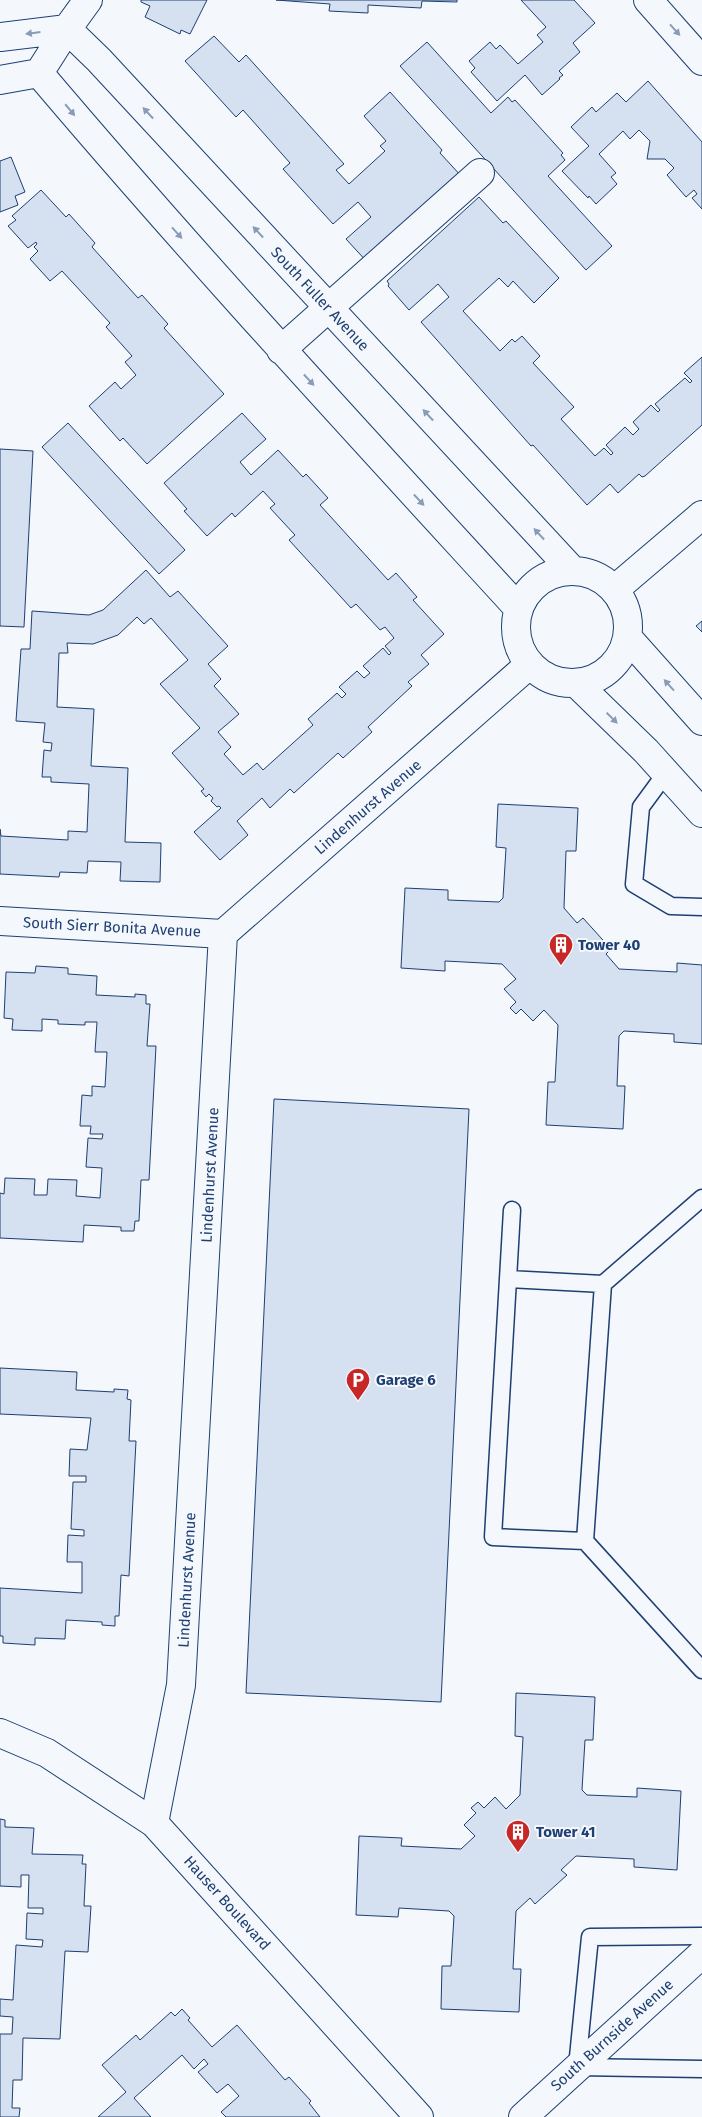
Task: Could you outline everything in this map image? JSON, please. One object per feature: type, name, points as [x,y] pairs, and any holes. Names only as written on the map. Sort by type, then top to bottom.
[{"type":"street","points":[[0,80],[39,73],[66,29],[88,0]]},
{"type":"street","points":[[648,0],[702,60]]},
{"type":"street","points":[[0,37],[66,29]]},
{"type":"street","name":"South Fuller Avenue","points":[[66,29],[99,60],[572,570]]},
{"type":"street","points":[[39,73],[142,194],[281,350],[519,609]]},
{"type":"street","points":[[281,350],[480,174]]},
{"type":"street","points":[[614,590],[702,515]]},
{"type":"street","points":[[572,570],[592,574],[609,584],[614,590],[622,599],[628,618],[628,638],[620,656],[607,671],[593,680],[577,684],[561,683],[545,677],[522,654],[517,639],[516,624],[519,609],[525,595],[536,584],[553,574],[572,570]]},
{"type":"street","points":[[628,638],[702,721]]},
{"type":"street","name":"Lindenhurst Avenue","points":[[154,1823],[181,1685],[223,934],[530,664]]},
{"type":"street","points":[[577,684],[646,751],[702,814]]},
{"type":"street","name":"South Sierr Bonita Avenue","points":[[0,921],[223,934]]},
{"type":"street","name":"Hauser Boulevard","points":[[0,1733],[47,1753],[154,1823],[419,2117]]},
{"type":"street","name":"South Burnside Avenue","points":[[523,2117],[702,1954]]},
{"type":"lane","points":[[666,773],[641,806],[634,884],[670,906],[702,907]]},
{"type":"lane","points":[[508,1280],[603,1284],[702,1198]]},
{"type":"lane","points":[[512,1210],[493,1537],[585,1541],[702,1670]]},
{"type":"lane","points":[[585,1541],[603,1284]]},
{"type":"lane","points":[[702,1936],[590,1937],[576,2067],[702,2069]]},
{"type":"building","points":[[141,0],[207,0],[190,34],[181,30],[180,34],[145,17],[150,6],[141,2]]},
{"type":"building","points":[[276,0],[457,0],[457,2],[422,1],[421,8],[368,5],[368,13],[329,11],[330,4]]},
{"type":"building","points":[[521,0],[574,0],[595,23],[573,43],[580,52],[559,71],[563,75],[542,95],[525,75],[497,101],[471,72],[475,68],[469,61],[490,42],[496,49],[500,45],[518,64],[543,42],[537,35],[546,27]]},
{"type":"building","points":[[214,36],[239,62],[246,55],[344,164],[336,170],[349,184],[385,151],[380,146],[386,141],[364,116],[390,92],[442,150],[440,153],[463,178],[369,264],[346,239],[371,217],[358,202],[333,224],[283,169],[290,163],[243,110],[236,117],[185,61]]},
{"type":"building","points":[[427,42],[491,113],[508,97],[512,102],[515,100],[563,153],[561,155],[565,160],[548,176],[612,246],[586,270],[400,66]]},
{"type":"building","points":[[648,81],[702,142],[702,209],[692,198],[697,194],[694,190],[686,197],[667,175],[674,168],[665,159],[647,159],[650,141],[639,130],[630,139],[623,131],[599,154],[616,173],[611,177],[617,184],[596,204],[562,171],[589,146],[571,127],[592,107],[596,112],[617,93],[626,102]]},
{"type":"building","points":[[11,157],[25,192],[15,196],[18,205],[0,212],[0,161]]},
{"type":"building","points":[[41,190],[66,217],[69,214],[95,243],[92,247],[138,298],[142,295],[168,324],[164,328],[224,394],[147,464],[123,438],[120,441],[89,406],[115,382],[121,389],[136,375],[125,362],[132,356],[106,327],[110,323],[62,271],[50,281],[30,259],[38,251],[34,247],[37,244],[36,242],[28,248],[8,226],[16,220],[12,216]]},
{"type":"building","points":[[479,197],[503,223],[506,221],[559,278],[534,303],[513,281],[508,287],[499,278],[463,311],[500,351],[512,339],[515,342],[522,336],[540,356],[533,363],[574,407],[561,419],[595,456],[604,448],[611,455],[613,453],[606,445],[625,427],[633,435],[639,429],[633,422],[651,405],[658,412],[660,410],[655,404],[685,378],[690,383],[692,381],[684,373],[702,357],[702,425],[645,476],[642,477],[639,474],[618,493],[610,484],[587,505],[533,445],[531,446],[421,322],[449,297],[438,284],[409,310],[388,286],[387,281]]},
{"type":"building","points":[[242,413],[266,439],[240,462],[251,475],[278,450],[303,477],[306,474],[328,498],[320,505],[388,580],[396,573],[417,597],[413,600],[444,634],[421,655],[429,664],[408,682],[412,686],[368,727],[372,732],[343,758],[338,753],[294,793],[290,789],[270,808],[262,798],[237,821],[248,835],[220,860],[194,832],[221,808],[211,801],[213,798],[209,794],[206,797],[201,791],[204,789],[172,753],[200,728],[160,684],[188,660],[151,618],[144,624],[137,617],[118,635],[93,644],[67,643],[68,653],[59,653],[57,707],[94,709],[91,766],[128,768],[125,842],[161,843],[160,882],[120,881],[121,862],[88,861],[87,873],[60,872],[59,877],[0,874],[0,829],[1,836],[68,840],[68,831],[87,832],[89,784],[51,782],[51,777],[42,777],[44,750],[51,751],[52,743],[43,742],[45,723],[16,721],[21,649],[30,649],[32,611],[89,615],[103,610],[146,570],[170,597],[178,591],[228,646],[208,664],[221,679],[214,686],[239,714],[218,732],[231,747],[224,754],[243,775],[257,763],[263,770],[313,725],[308,719],[337,693],[342,698],[346,694],[339,687],[357,671],[364,678],[370,673],[363,666],[383,648],[389,655],[391,653],[385,646],[394,638],[385,627],[380,630],[356,604],[351,608],[289,540],[295,535],[270,508],[275,504],[263,491],[235,517],[232,513],[207,536],[184,511],[187,509],[164,483]]},
{"type":"building","points":[[68,423],[185,550],[159,574],[42,447]]},
{"type":"building","points":[[0,449],[33,451],[24,627],[0,626]]},
{"type":"building","points":[[702,621],[702,632],[696,626]]},
{"type":"building","name":"Tower 40","points":[[498,804],[578,808],[576,851],[566,851],[564,908],[577,923],[583,918],[611,949],[606,954],[619,969],[677,972],[677,963],[702,965],[702,1044],[674,1042],[674,1034],[624,1031],[619,1036],[617,1086],[625,1086],[623,1129],[546,1125],[548,1082],[555,1082],[558,1025],[544,1010],[533,1021],[521,1009],[516,1014],[510,1008],[516,1002],[504,989],[516,979],[502,964],[445,961],[445,971],[401,968],[405,888],[448,890],[448,900],[499,902],[503,898],[506,848],[496,847]]},
{"type":"building","points":[[36,966],[68,968],[68,974],[97,976],[96,995],[135,997],[135,994],[146,995],[146,1004],[150,1004],[147,1046],[156,1046],[149,1180],[141,1180],[139,1221],[135,1221],[134,1231],[121,1231],[121,1227],[84,1225],[83,1242],[0,1238],[0,1193],[4,1194],[5,1178],[35,1179],[34,1195],[47,1195],[48,1179],[77,1180],[76,1196],[100,1198],[102,1168],[86,1167],[88,1138],[102,1139],[103,1134],[90,1134],[91,1126],[80,1126],[82,1095],[92,1096],[92,1086],[105,1087],[107,1052],[95,1052],[97,1022],[85,1022],[85,1025],[58,1024],[58,1020],[42,1019],[42,1031],[12,1030],[13,1019],[4,1018],[6,972],[35,973]]},
{"type":"building","name":"Garage 6","points":[[274,1099],[469,1109],[441,1702],[246,1693]]},
{"type":"building","points":[[0,1368],[77,1372],[76,1390],[114,1392],[114,1389],[128,1390],[127,1399],[131,1400],[129,1441],[136,1441],[129,1576],[121,1575],[119,1616],[115,1616],[115,1626],[102,1625],[102,1622],[66,1620],[65,1639],[35,1638],[35,1645],[3,1643],[3,1636],[0,1636],[0,1588],[82,1593],[82,1562],[67,1562],[68,1535],[84,1536],[84,1530],[71,1529],[73,1482],[86,1482],[86,1476],[69,1476],[70,1449],[87,1450],[91,1418],[0,1414]]},
{"type":"building","name":"Tower 41","points":[[516,1693],[595,1697],[593,1740],[585,1740],[582,1790],[587,1795],[637,1797],[637,1788],[681,1791],[677,1870],[634,1867],[634,1859],[576,1856],[561,1870],[567,1875],[535,1904],[530,1898],[516,1911],[513,1969],[521,1969],[519,2012],[441,2009],[442,1966],[451,1966],[454,1916],[449,1911],[399,1908],[398,1917],[356,1915],[359,1836],[402,1838],[401,1846],[461,1849],[475,1836],[464,1825],[476,1813],[471,1808],[478,1802],[484,1808],[495,1797],[506,1809],[520,1795],[523,1737],[515,1736]]},
{"type":"building","points":[[0,1819],[5,1820],[5,1827],[34,1828],[32,1854],[83,1855],[82,1864],[86,1864],[84,1906],[91,1906],[88,1952],[65,1951],[60,2039],[23,2038],[22,2080],[13,2080],[12,2108],[20,2108],[19,2117],[0,2117],[0,2034],[12,2034],[13,2017],[0,2016],[0,1999],[13,2000],[16,1945],[42,1947],[43,1940],[26,1939],[27,1913],[43,1914],[43,1908],[28,1908],[29,1875],[21,1875],[21,1887],[0,1886]]},
{"type":"building","points":[[182,2009],[190,2018],[188,2020],[212,2047],[237,2025],[285,2080],[289,2077],[311,2101],[309,2103],[320,2117],[226,2117],[221,2112],[239,2096],[228,2084],[217,2093],[198,2072],[208,2064],[204,2059],[194,2069],[182,2055],[134,2098],[151,2117],[98,2117],[126,2092],[102,2065],[136,2035],[140,2040],[171,2012],[175,2016]]},
{"type":"place","name":"Tower 40","points":[[561,966]]},
{"type":"place","name":"Garage 6","points":[[358,1401]]},
{"type":"place","name":"Tower 41","points":[[518,1853]]}]
